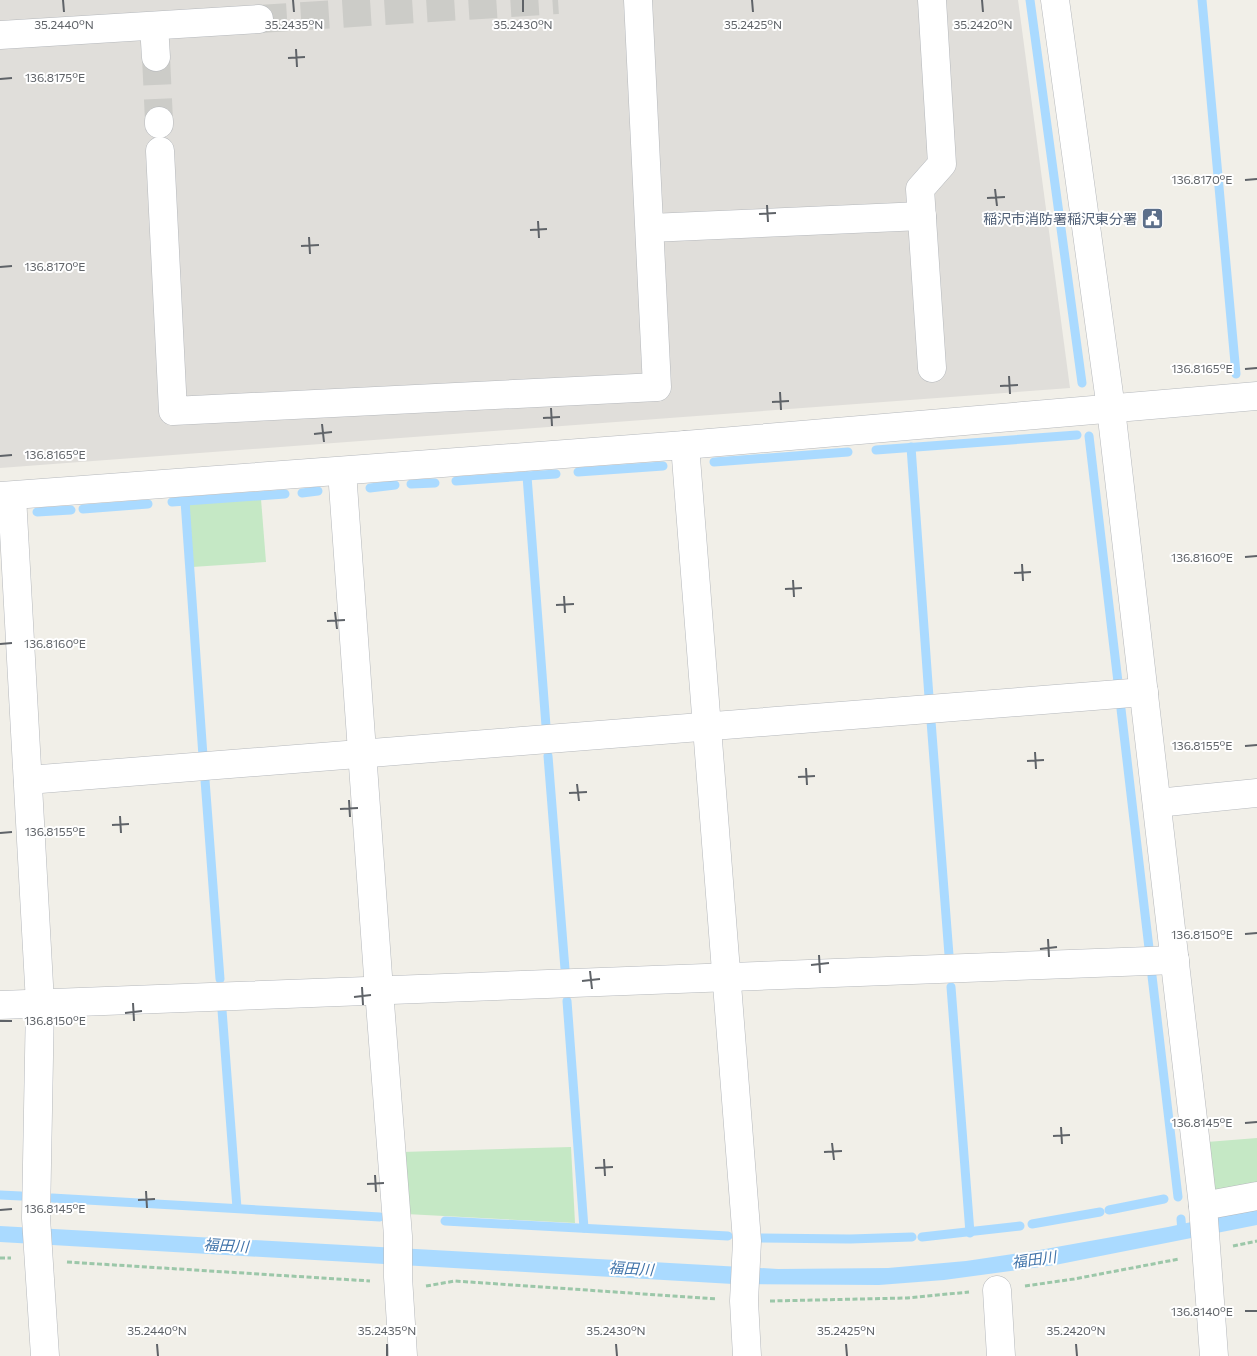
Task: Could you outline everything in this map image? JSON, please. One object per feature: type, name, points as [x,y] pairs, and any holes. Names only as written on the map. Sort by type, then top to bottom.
[{"type":"street","points":[[160,152],[173,411],[657,387],[638,0]]},
{"type":"street","points":[[932,0],[942,164],[920,189],[932,368]]},
{"type":"street","points":[[1055,0],[1111,409],[1203,1206],[1214,1356]]},
{"type":"street","points":[[0,35],[154,26],[215,11],[259,19]]},
{"type":"street","points":[[154,26],[156,57]]},
{"type":"street","points":[[650,228],[922,216]]},
{"type":"street","points":[[45,1356],[36,1218],[40,1003],[28,780],[11,693],[6,496],[685,446],[1257,396]]},
{"type":"street","points":[[685,446],[747,1241],[744,1298],[747,1356]]},
{"type":"street","points":[[342,471],[398,1236],[398,1284],[403,1356]]},
{"type":"street","points":[[28,780],[1144,692]]},
{"type":"street","points":[[1156,803],[1257,793]]},
{"type":"street","points":[[0,1005],[1175,960]]},
{"type":"street","points":[[1203,1206],[1257,1196]]},
{"type":"street","points":[[997,1290],[1002,1356]]},
{"type":"path","points":[[0,1258],[38,1257],[398,1284],[455,1281],[744,1298],[835,1300],[908,1298],[997,1290],[1166,1262],[1207,1250],[1257,1240]]},
{"type":"shaded area","points":[[0,0],[1018,0],[1070,388],[0,468]]},
{"type":"green space","points":[[261,499],[266,562],[192,567],[188,504]]},
{"type":"green space","points":[[1257,1138],[1257,1187],[1214,1196],[1207,1142]]},
{"type":"green space","points":[[571,1147],[575,1223],[406,1214],[402,1152]]},
{"type":"water","name":"福田川","points":[[1257,1208],[1257,1225],[1055,1265],[944,1280],[879,1285],[733,1284],[0,1242],[0,1226],[778,1269],[888,1268],[966,1261],[1034,1251],[1168,1227]]},
{"type":"waterway","points":[[1030,0],[1082,383]]},
{"type":"waterway","points":[[1202,0],[1236,374]]},
{"type":"waterway","points":[[876,450],[1077,435]]},
{"type":"waterway","points":[[1089,436],[1118,682]]},
{"type":"waterway","points":[[911,447],[929,697]]},
{"type":"waterway","points":[[714,462],[848,452]]},
{"type":"waterway","points":[[578,472],[663,466]]},
{"type":"waterway","points":[[456,481],[556,474]]},
{"type":"waterway","points":[[527,476],[546,726]]},
{"type":"waterway","points":[[411,484],[435,483]]},
{"type":"waterway","points":[[370,488],[395,485]]},
{"type":"waterway","points":[[302,493],[318,491]]},
{"type":"waterway","points":[[172,502],[285,494]]},
{"type":"waterway","points":[[185,501],[203,756]]},
{"type":"waterway","points":[[83,509],[148,504]]},
{"type":"waterway","points":[[37,512],[71,510]]},
{"type":"waterway","points":[[1121,709],[1149,948]]},
{"type":"waterway","points":[[931,721],[949,955]]},
{"type":"waterway","points":[[548,756],[565,969]]},
{"type":"waterway","points":[[205,780],[220,979]]},
{"type":"waterway","points":[[1152,976],[1178,1197]]},
{"type":"waterway","points":[[951,987],[970,1233]]},
{"type":"waterway","points":[[567,1001],[584,1228]]},
{"type":"waterway","points":[[222,1010],[237,1208]]},
{"type":"waterway","points":[[0,1195],[21,1196]]},
{"type":"waterway","points":[[52,1198],[380,1217]]},
{"type":"waterway","points":[[1109,1210],[1164,1199]]},
{"type":"waterway","points":[[1032,1224],[1100,1212]]},
{"type":"waterway","points":[[1181,1219],[1182,1232]]},
{"type":"waterway","points":[[445,1221],[728,1236]]},
{"type":"waterway","points":[[922,1237],[1020,1226]]},
{"type":"waterway","points":[[760,1238],[850,1239],[912,1237]]},
{"type":"tunnel","points":[[259,19],[558,0]]},
{"type":"tunnel","points":[[156,57],[159,121]]},
{"type":"place","name":"稲沢市消防署稲沢東分署","points":[[1153,219]]}]
